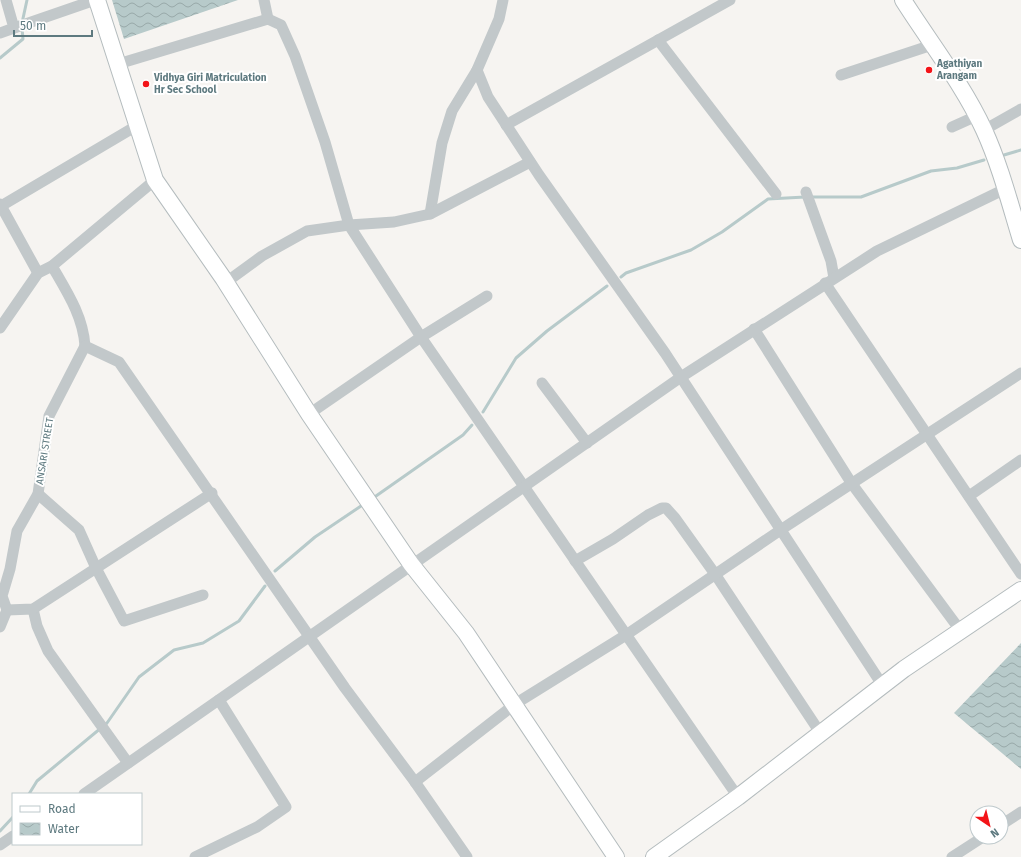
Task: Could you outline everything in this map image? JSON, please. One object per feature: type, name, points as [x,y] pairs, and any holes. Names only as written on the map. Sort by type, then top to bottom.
[{"type":"street","points":[[6,0],[14,28]]},
{"type":"street","points":[[0,33],[96,0],[155,180],[225,283],[309,414],[411,564],[466,633],[515,704],[616,857]]},
{"type":"street","points":[[264,0],[268,19]]},
{"type":"street","points":[[430,214],[442,143],[452,111],[477,70],[499,19],[503,0]]},
{"type":"street","points":[[506,125],[730,0]]},
{"type":"street","points":[[903,0],[981,125],[1005,189],[1021,240]]},
{"type":"street","points":[[118,64],[268,19],[281,25],[295,56],[325,142],[349,225],[421,337],[738,797]]},
{"type":"street","points":[[658,40],[776,194]]},
{"type":"street","points":[[841,75],[932,45]]},
{"type":"street","points":[[477,70],[488,97],[530,162],[681,377],[883,686]]},
{"type":"street","points":[[981,125],[1021,109]]},
{"type":"street","points":[[952,127],[972,118],[981,125]]},
{"type":"street","points":[[38,273],[1,205],[138,125]]},
{"type":"street","points":[[225,283],[262,256],[307,231],[349,225],[394,222],[430,214],[530,162]]},
{"type":"street","points":[[0,328],[38,273],[52,266],[155,180]]},
{"type":"street","points":[[85,793],[411,564],[525,487],[681,377],[754,329],[877,251],[1005,189]]},
{"type":"street","points":[[806,192],[831,261],[830,280],[927,434],[1021,574]]},
{"type":"street","points":[[52,266],[75,306],[84,331],[85,346],[119,362],[345,688],[415,782],[467,857]]},
{"type":"street","points":[[309,414],[421,337],[487,296]]},
{"type":"street","points":[[754,329],[852,484],[960,630]]},
{"type":"street","name":"ANSARI STREET","points":[[7,610],[1,594],[10,569],[16,531],[38,494],[49,416],[85,346]]},
{"type":"street","points":[[415,782],[515,704],[626,635],[715,574],[1021,373]]},
{"type":"street","points":[[542,383],[587,443]]},
{"type":"street","points":[[969,496],[1021,460]]},
{"type":"street","points":[[38,494],[79,530],[96,568],[124,621],[203,595]]},
{"type":"street","points":[[0,627],[7,610],[33,609],[211,494]]},
{"type":"street","points":[[575,560],[614,539],[648,515],[662,508],[666,508],[675,518],[715,574],[821,734]]},
{"type":"street","points":[[654,857],[738,797],[904,669],[1021,590]]},
{"type":"street","points":[[33,609],[37,626],[48,651],[128,763]]},
{"type":"street","points":[[195,857],[257,827],[286,807],[219,700]]},
{"type":"street","points":[[1009,820],[1021,812]]},
{"type":"street","points":[[0,845],[12,837]]},
{"type":"street","points":[[955,856],[971,845]]},
{"type":"water","points":[[112,0],[238,0],[124,39]]},
{"type":"water","points":[[1021,643],[1021,769],[954,713]]},
{"type":"waterway","points":[[22,23],[27,0]]},
{"type":"waterway","points":[[0,58],[23,39],[22,28]]},
{"type":"waterway","points":[[1004,155],[1021,150]]},
{"type":"waterway","points":[[810,197],[861,197],[931,171],[957,168],[984,160]]},
{"type":"waterway","points":[[621,277],[626,273],[691,250],[722,232],[768,199],[805,197]]},
{"type":"waterway","points":[[483,412],[516,358],[547,331],[607,286]]},
{"type":"waterway","points":[[376,496],[463,435],[472,425]]},
{"type":"waterway","points":[[275,571],[315,537],[361,506]]},
{"type":"waterway","points":[[30,793],[37,781],[107,723],[139,677],[174,650],[203,643],[239,621],[265,586]]},
{"type":"waterway","points":[[0,831],[12,818]]},
{"type":"place","name":"Agathiyan Arangam","points":[[929,70]]},
{"type":"place","name":"Vidhya Giri Matriculation Hr Sec School","points":[[146,84]]}]
